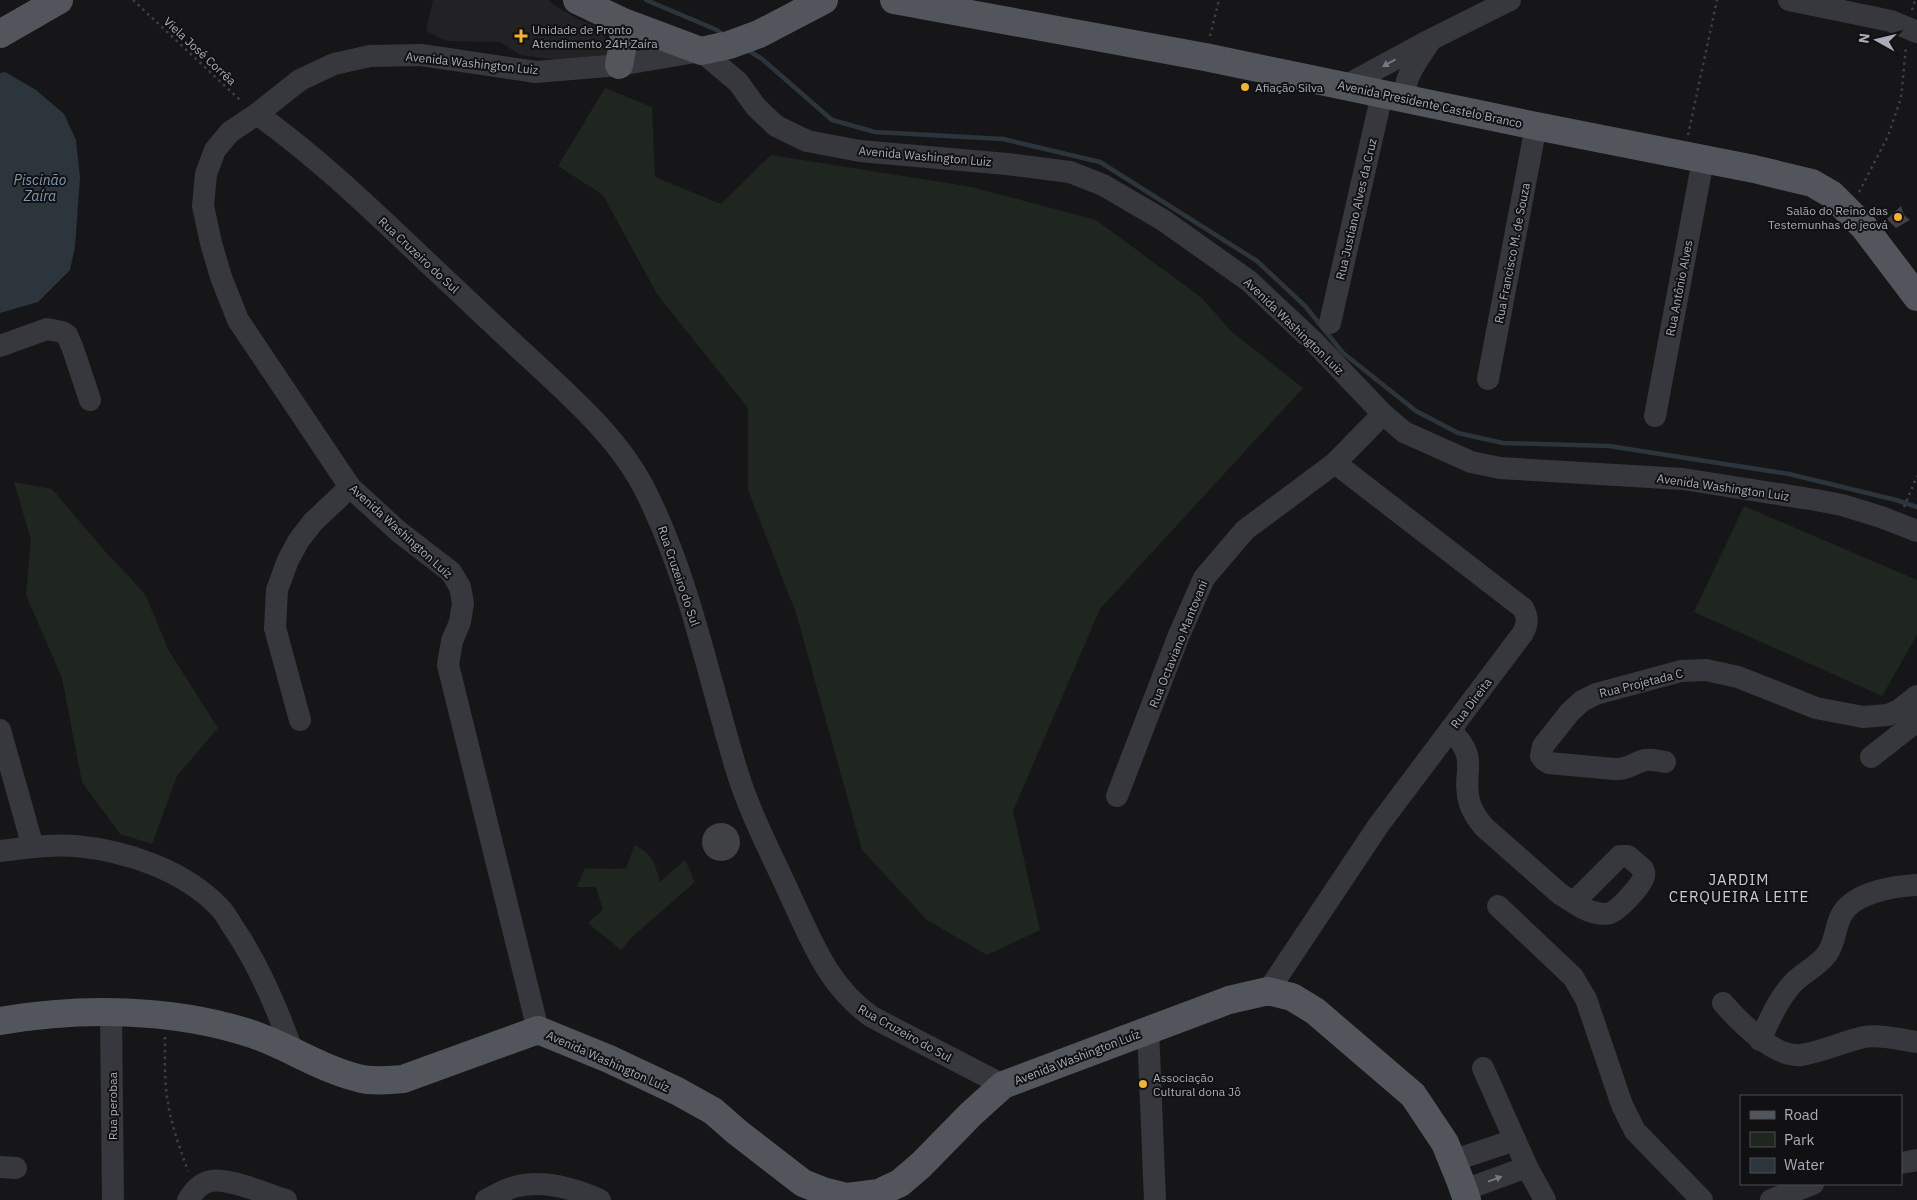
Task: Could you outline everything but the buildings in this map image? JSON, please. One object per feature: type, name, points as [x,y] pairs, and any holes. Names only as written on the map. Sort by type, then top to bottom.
[{"type":"main road","points":[[0,34],[59,0]]},
{"type":"main road","points":[[577,0],[621,21],[701,52]]},
{"type":"main road","name":"Avenida Washington Luiz","points":[[701,52],[729,45],[759,34],[824,0]]},
{"type":"main road","name":"Avenida Presidente Castelo Branco","points":[[894,0],[1206,57],[1394,97],[1754,169],[1812,183],[1831,194],[1864,227],[1917,297]]},
{"type":"main road","points":[[620,65],[624,39],[621,21]]},
{"type":"main road","name":"Avenida Washington Luíz","points":[[538,1030],[609,1059],[677,1091],[713,1111],[803,1183],[847,1199],[878,1193],[900,1182],[921,1165],[971,1114],[1003,1086],[1148,1029],[1229,1000],[1268,991],[1292,997],[1315,1011],[1413,1095],[1445,1143],[1465,1195]]},
{"type":"main road","points":[[0,1021],[51,1013],[111,1013],[197,1020],[244,1032],[292,1050],[338,1072],[359,1078],[381,1081],[403,1079],[538,1030]]},
{"type":"street","points":[[1347,86],[1430,40],[1510,0]]},
{"type":"street","points":[[1789,0],[1891,21],[1912,30]]},
{"type":"street","name":"Rua Justiano Alves da Cruz","points":[[1330,323],[1394,97],[1404,88],[1409,75],[1430,40]]},
{"type":"street","name":"Avenida Washington Luiz","points":[[257,114],[300,80],[334,64],[370,56],[421,55],[536,72],[620,65],[701,52],[738,82],[756,107],[776,126],[806,141],[860,151],[1008,164],[1070,172],[1103,185],[1163,220],[1249,281],[1315,343],[1383,414],[1404,432],[1471,462],[1500,468],[1683,479],[1842,505],[1881,516],[1917,531]]},
{"type":"street","name":"Avenida Washington Luíz","points":[[257,114],[230,132],[215,150],[206,174],[203,206],[221,277],[238,320],[350,487],[398,531],[451,572],[460,588],[463,603],[460,622],[452,640],[448,665],[538,1030]]},
{"type":"street","name":"Rua Cruzeiro do Sul","points":[[257,114],[302,148],[574,399],[622,453],[647,492],[688,596],[736,771],[811,941],[836,984],[855,1005],[872,1017],[1003,1086]]},
{"type":"street","name":"Rua Francisco M. de Souza","points":[[1488,379],[1536,126]]},
{"type":"street","name":"Rua Antônio Alves","points":[[1655,416],[1693,158]]},
{"type":"street","points":[[0,346],[47,328],[62,332],[67,335],[73,349],[90,400]]},
{"type":"street","name":"Rua Octaviano Mantovani","points":[[1117,796],[1204,578],[1244,530],[1334,463],[1383,414]]},
{"type":"street","name":"Rua Direita","points":[[1268,991],[1378,826],[1523,633],[1527,625],[1527,617],[1523,608],[1334,463]]},
{"type":"street","points":[[300,720],[274,628],[277,590],[288,560],[299,540],[313,522],[350,487]]},
{"type":"street","name":"Rua Projetada C","points":[[1665,762],[1644,760],[1623,770],[1549,763],[1544,760],[1542,751],[1543,746],[1570,712],[1582,701],[1596,694],[1681,671],[1706,670],[1738,677],[1816,708],[1863,717],[1888,715],[1899,710],[1917,696]]},
{"type":"street","points":[[1871,757],[1917,721]]},
{"type":"street","points":[[0,730],[33,847]]},
{"type":"street","points":[[1450,730],[1461,740],[1466,750],[1469,760],[1469,803],[1484,828],[1560,894],[1581,906],[1598,913],[1611,913],[1639,885],[1644,878],[1643,869],[1628,856],[1620,856],[1581,906]]},
{"type":"street","points":[[0,851],[33,847],[75,846],[110,851],[146,861],[188,881],[221,908],[244,943],[264,979],[292,1050]]},
{"type":"street","points":[[1760,1040],[1784,993],[1796,980],[1827,954],[1840,917],[1846,906],[1856,899],[1884,890],[1917,885]]},
{"type":"street","points":[[1498,906],[1573,977],[1586,999],[1622,1105],[1635,1131],[1702,1200]]},
{"type":"street","points":[[1723,1002],[1740,1023],[1760,1040],[1785,1052],[1798,1055],[1823,1050],[1865,1037],[1917,1042]]},
{"type":"street","name":"Rua perobaa","points":[[111,1013],[113,1200]]},
{"type":"street","points":[[1148,1029],[1155,1200]]},
{"type":"street","points":[[1483,1068],[1527,1167],[1545,1200]]},
{"type":"street","points":[[1452,1161],[1515,1140]]},
{"type":"street","points":[[1902,1163],[1917,1160]]},
{"type":"street","points":[[1465,1195],[1527,1167]]},
{"type":"street","points":[[193,1197],[201,1185],[212,1180],[226,1181],[286,1200]]},
{"type":"street","points":[[486,1200],[517,1186],[536,1184],[560,1187],[600,1200]]},
{"type":"street","points":[[1771,1200],[1810,1185]]},
{"type":"path","name":"Viela José Corrêa","points":[[133,0],[257,114]]},
{"type":"path","points":[[1206,57],[1219,0]]},
{"type":"path","points":[[1693,158],[1717,0]]},
{"type":"path","points":[[1849,211],[1888,136],[1901,98],[1915,0]]},
{"type":"path","points":[[1909,494],[1917,476]]},
{"type":"path","points":[[165,1016],[165,1070],[168,1102],[193,1197]]},
{"type":"shaded area","name":"Unidade de Pronto Atendimento 24H Zaíra","points":[[433,0],[549,0],[552,4],[580,20],[604,30],[610,59],[558,60],[520,55],[500,42],[447,41],[426,31]]},
{"type":"green space","points":[[605,88],[652,107],[655,177],[721,204],[771,155],[972,187],[1096,220],[1202,298],[1231,331],[1303,388],[1100,609],[1013,811],[1040,930],[987,955],[927,920],[862,850],[796,613],[748,490],[748,408],[657,294],[603,195],[558,166]]},
{"type":"green space","points":[[14,482],[52,489],[102,548],[145,594],[169,651],[218,728],[177,776],[152,844],[120,834],[82,782],[62,678],[26,595],[31,540]]},
{"type":"green space","points":[[1744,506],[1917,580],[1917,635],[1882,696],[1694,612]]},
{"type":"green space","points":[[635,845],[650,856],[660,882],[685,860],[695,882],[632,937],[621,950],[588,923],[603,910],[596,887],[577,887],[585,868],[626,868]]},
{"type":"water","name":"Piscinão Zaíra","points":[[5,72],[36,90],[64,114],[76,140],[80,177],[75,247],[70,270],[38,302],[0,313],[0,73]]},
{"type":"waterway","points":[[646,0],[717,30],[724,35]]},
{"type":"waterway","points":[[746,49],[762,59],[832,120],[875,132],[1003,139],[1100,162],[1257,261],[1305,306],[1343,353],[1416,411],[1458,433],[1503,443],[1609,446],[1789,474],[1896,500],[1917,507]]},
{"type":"place","name":"Unidade de Pronto Atendimento 24H Zaíra","points":[[521,36]]},
{"type":"place","name":"Afiação Silva","points":[[1245,87]]},
{"type":"place","name":"Salão do Reino das Testemunhas de jeová","points":[[1898,217]]},
{"type":"place","name":"Associação Cultural dona Jô","points":[[1143,1084]]},
{"type":"district","name":"JARDIM CERQUEIRA LEITE","points":[[1739,888]]}]
